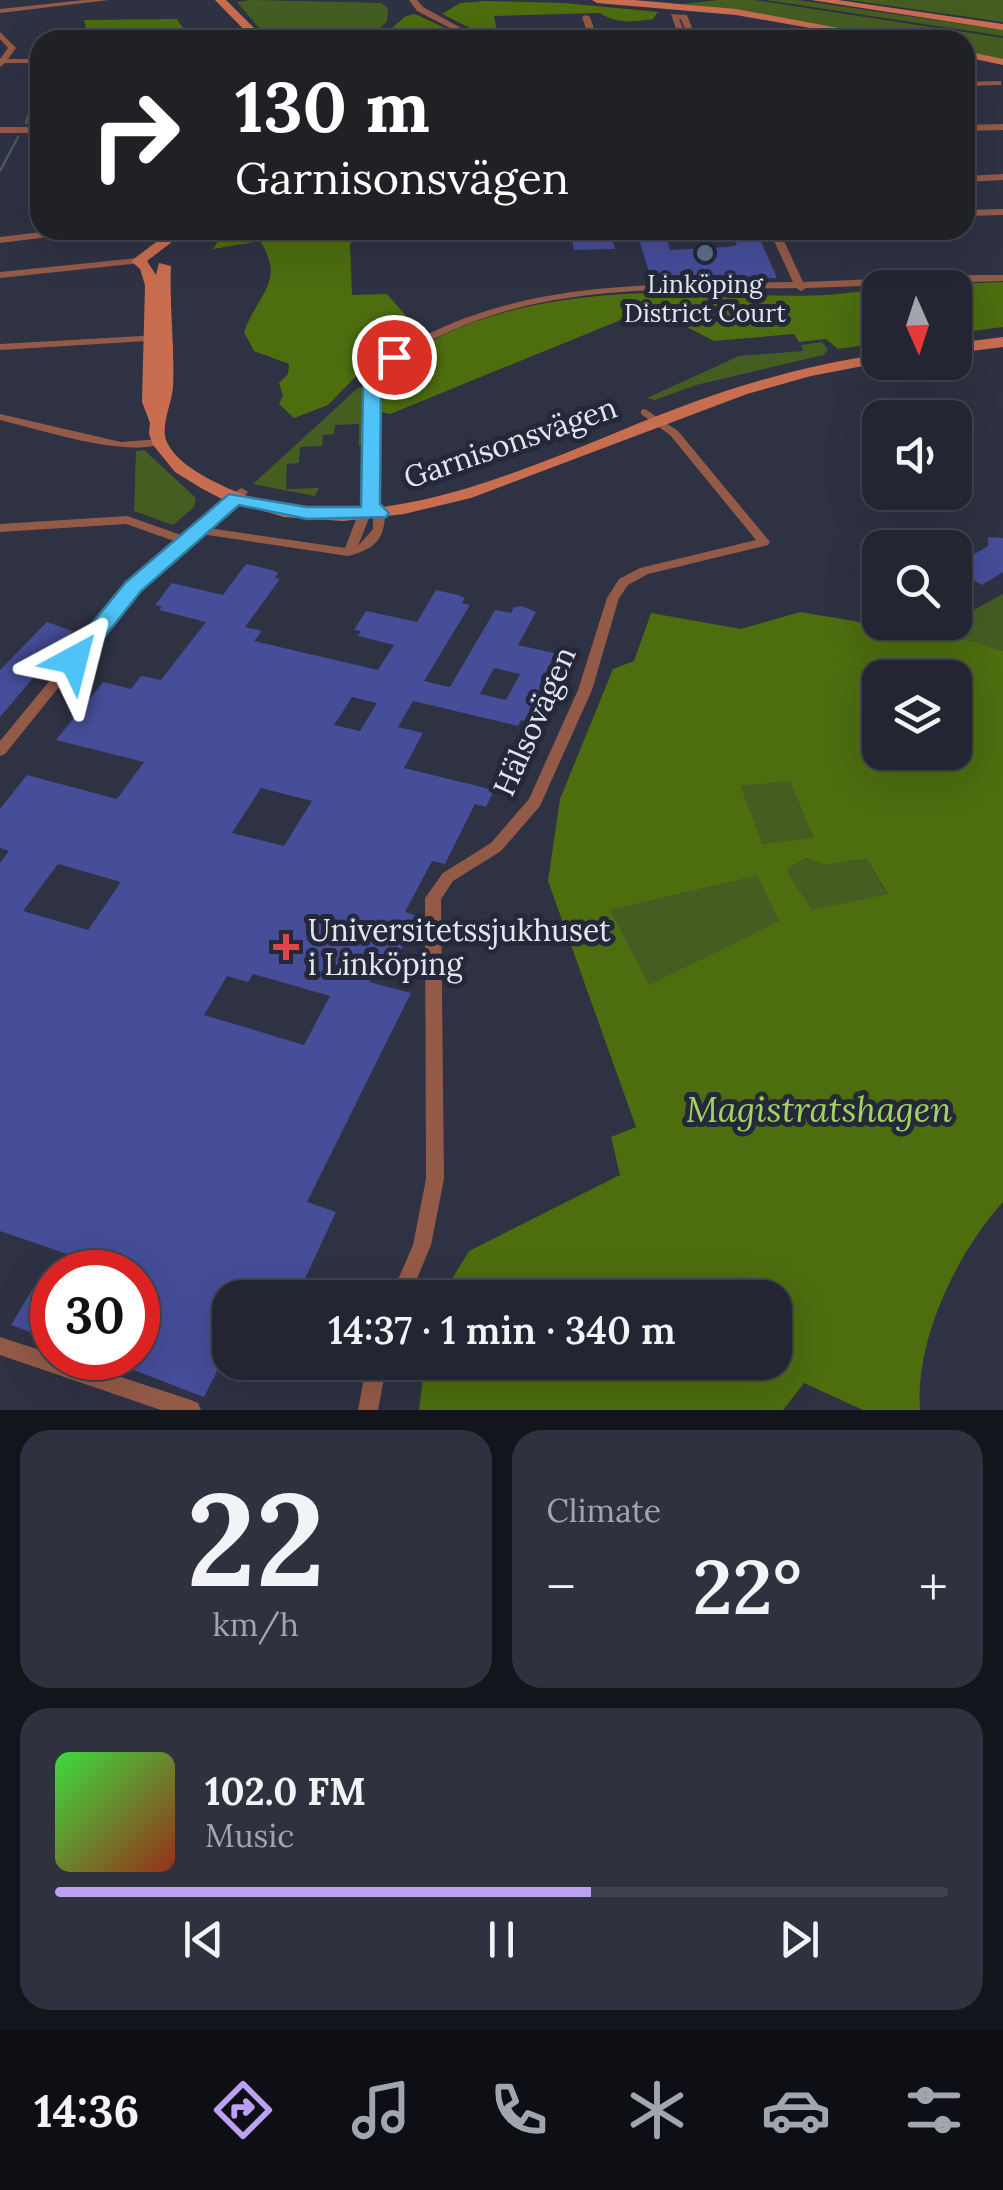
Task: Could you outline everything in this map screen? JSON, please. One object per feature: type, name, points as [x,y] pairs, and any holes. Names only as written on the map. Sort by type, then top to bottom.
[{"type":"street","points":[[0,10],[105,0]]},
{"type":"street","points":[[412,0],[420,9],[460,30]]},
{"type":"street","points":[[597,0],[736,12],[840,30]]},
{"type":"street","points":[[816,0],[1003,27]]},
{"type":"street","points":[[224,1],[251,30]]},
{"type":"street","points":[[680,30],[674,16],[684,17],[689,30]]},
{"type":"street","points":[[586,17],[591,30]]},
{"type":"street","points":[[0,34],[12,48],[1,64]]},
{"type":"street","points":[[975,56],[1003,62]]},
{"type":"street","points":[[1,64],[30,62]]},
{"type":"street","points":[[1,64],[30,68]]},
{"type":"street","points":[[975,84],[998,84]]},
{"type":"street","points":[[975,128],[1003,127]]},
{"type":"street","points":[[0,130],[30,130]]},
{"type":"street","points":[[975,179],[1003,178]]},
{"type":"street","points":[[975,213],[1003,212]]},
{"type":"street","points":[[0,240],[30,236]]},
{"type":"street","points":[[0,417],[122,445],[162,446],[157,420],[164,401],[154,260],[171,240]]},
{"type":"street","points":[[779,240],[801,287]]},
{"type":"street","points":[[0,274],[154,260]]},
{"type":"street","points":[[348,552],[370,511],[372,388],[376,375],[394,357],[454,325],[533,302],[583,294],[1003,278]]},
{"type":"street","points":[[0,347],[158,338]]},
{"type":"street","points":[[972,343],[1003,339]]},
{"type":"street","name":"Garnisonsvägen","points":[[162,446],[180,469],[239,495],[307,513],[370,511],[495,479],[650,416],[862,360]]},
{"type":"street","name":"Hälsovägen","points":[[407,1280],[422,1245],[435,1179],[433,898],[448,877],[496,847],[535,802],[585,690],[613,598],[623,582],[644,571],[764,542],[678,444],[658,430],[650,416]]},
{"type":"street","points":[[0,751],[133,587],[239,495]]},
{"type":"street","points":[[200,530],[348,552],[364,548],[379,529],[370,511]]},
{"type":"street","points":[[0,528],[127,520],[186,541]]},
{"type":"street","points":[[0,1346],[190,1410]]},
{"type":"street","points":[[368,1410],[374,1380]]},
{"type":"green space","points":[[754,0],[951,30],[852,30],[682,4]]},
{"type":"green space","points":[[766,0],[798,0],[1003,30],[1003,36]]},
{"type":"green space","points":[[849,0],[1003,0],[1003,22]]},
{"type":"green space","points":[[237,2],[381,3],[388,8],[387,22],[378,30],[261,30]]},
{"type":"green space","points":[[460,3],[564,3],[658,12],[653,19],[632,21],[619,21],[600,13],[494,16],[496,30],[474,30],[442,14]]},
{"type":"green space","points":[[415,14],[449,30],[390,30],[406,16]]},
{"type":"green space","points":[[177,19],[184,30],[86,30],[84,20]]},
{"type":"green space","points":[[975,34],[1003,38],[1003,60],[975,54]]},
{"type":"green space","points":[[219,240],[354,240],[350,244],[352,295],[387,294],[420,332],[369,363],[328,405],[294,418],[279,404],[283,396],[279,383],[288,374],[289,364],[254,351],[244,332],[270,278],[267,255],[260,241],[213,249]]},
{"type":"green space","points":[[1003,282],[1003,327],[972,331],[972,283]]},
{"type":"green space","points":[[862,291],[862,346],[838,349],[826,339],[799,342],[794,334],[714,341],[650,308],[390,414],[381,412],[386,377],[415,351],[451,331],[534,305],[623,294]]},
{"type":"green space","points":[[822,342],[828,350],[823,355],[696,385],[655,400],[647,398],[739,356],[803,351],[801,345]]},
{"type":"green space","points":[[359,387],[364,388],[364,444],[359,446],[359,424],[335,425],[334,434],[323,435],[322,446],[300,447],[299,463],[287,464],[286,489],[319,488],[315,496],[253,484]]},
{"type":"green space","points":[[144,450],[196,498],[194,507],[173,525],[134,511],[136,451]]},
{"type":"green space","points":[[1003,594],[1003,651],[966,640],[972,640],[972,611]]},
{"type":"green space","name":"Magistratshagen","points":[[800,612],[862,622],[862,640],[966,640],[1003,651],[1003,1202],[970,1246],[942,1298],[924,1355],[920,1410],[863,1410],[804,1383],[783,1410],[419,1410],[423,1380],[792,1380],[792,1280],[451,1280],[469,1251],[620,1175],[611,1137],[636,1127],[548,881],[560,799],[613,669],[634,661],[651,613],[741,629]],"holes":[[[790,781],[813,838],[762,844],[741,786]],[[806,858],[826,865],[866,859],[888,894],[812,910],[788,873],[789,868]],[[757,876],[779,921],[649,985],[610,910]]]},
{"type":"green space","points":[[790,780],[813,839],[761,844],[741,786]]},
{"type":"green space","points":[[806,858],[826,865],[866,859],[888,895],[812,911],[788,873],[789,868]]},
{"type":"green space","points":[[757,876],[779,921],[649,986],[609,910]]},
{"type":"building","points":[[572,240],[612,240],[615,249],[574,250]]},
{"type":"building","name":"Linköping District Court","points":[[639,240],[667,240],[670,250],[728,247],[737,245],[735,240],[760,240],[777,278],[652,281]]},
{"type":"building","points":[[988,537],[1003,538],[1003,572],[982,585],[972,579],[972,554],[988,546]]},
{"type":"building","points":[[246,564],[272,570],[278,573],[275,578],[280,579],[245,627],[262,631],[254,641],[378,670],[394,645],[358,636],[361,631],[354,630],[366,611],[417,622],[436,590],[458,595],[465,598],[462,603],[470,605],[424,681],[450,687],[495,610],[511,613],[514,607],[522,606],[536,612],[518,645],[572,657],[564,672],[556,670],[529,722],[521,720],[518,726],[413,701],[398,727],[423,733],[404,768],[494,790],[486,807],[475,804],[445,864],[432,861],[405,912],[418,916],[395,961],[381,957],[369,982],[411,993],[307,1202],[336,1212],[304,1280],[212,1280],[212,1380],[204,1397],[160,1380],[160,1250],[56,1250],[0,1231],[0,863],[9,851],[0,848],[0,809],[27,775],[117,799],[144,762],[56,740],[103,682],[131,689],[141,676],[161,680],[206,622],[159,610],[162,607],[155,605],[172,583],[223,595]],"holes":[[[494,668],[520,674],[506,700],[480,694]],[[352,697],[377,703],[360,731],[334,725]],[[261,788],[312,801],[284,846],[232,833]],[[58,864],[121,882],[88,930],[23,911]],[[253,974],[330,996],[304,1045],[204,1015],[227,976],[248,982]]]},
{"type":"building","points":[[47,622],[73,631],[0,717],[0,670]]},
{"type":"building","points":[[30,1294],[30,1332],[11,1325]]},
{"type":"waterway","points":[[26,123],[30,111]]},
{"type":"waterway","points":[[0,171],[18,137]]},
{"type":"place","name":"Linköping District Court","points":[[705,253]]},
{"type":"place","name":"Universitetssjukhuset i Linköping","points":[[286,947]]},
{"type":"route","points":[[74,660],[133,587],[236,498],[307,513],[379,513],[370,506],[372,388],[376,375],[394,357]]}]
